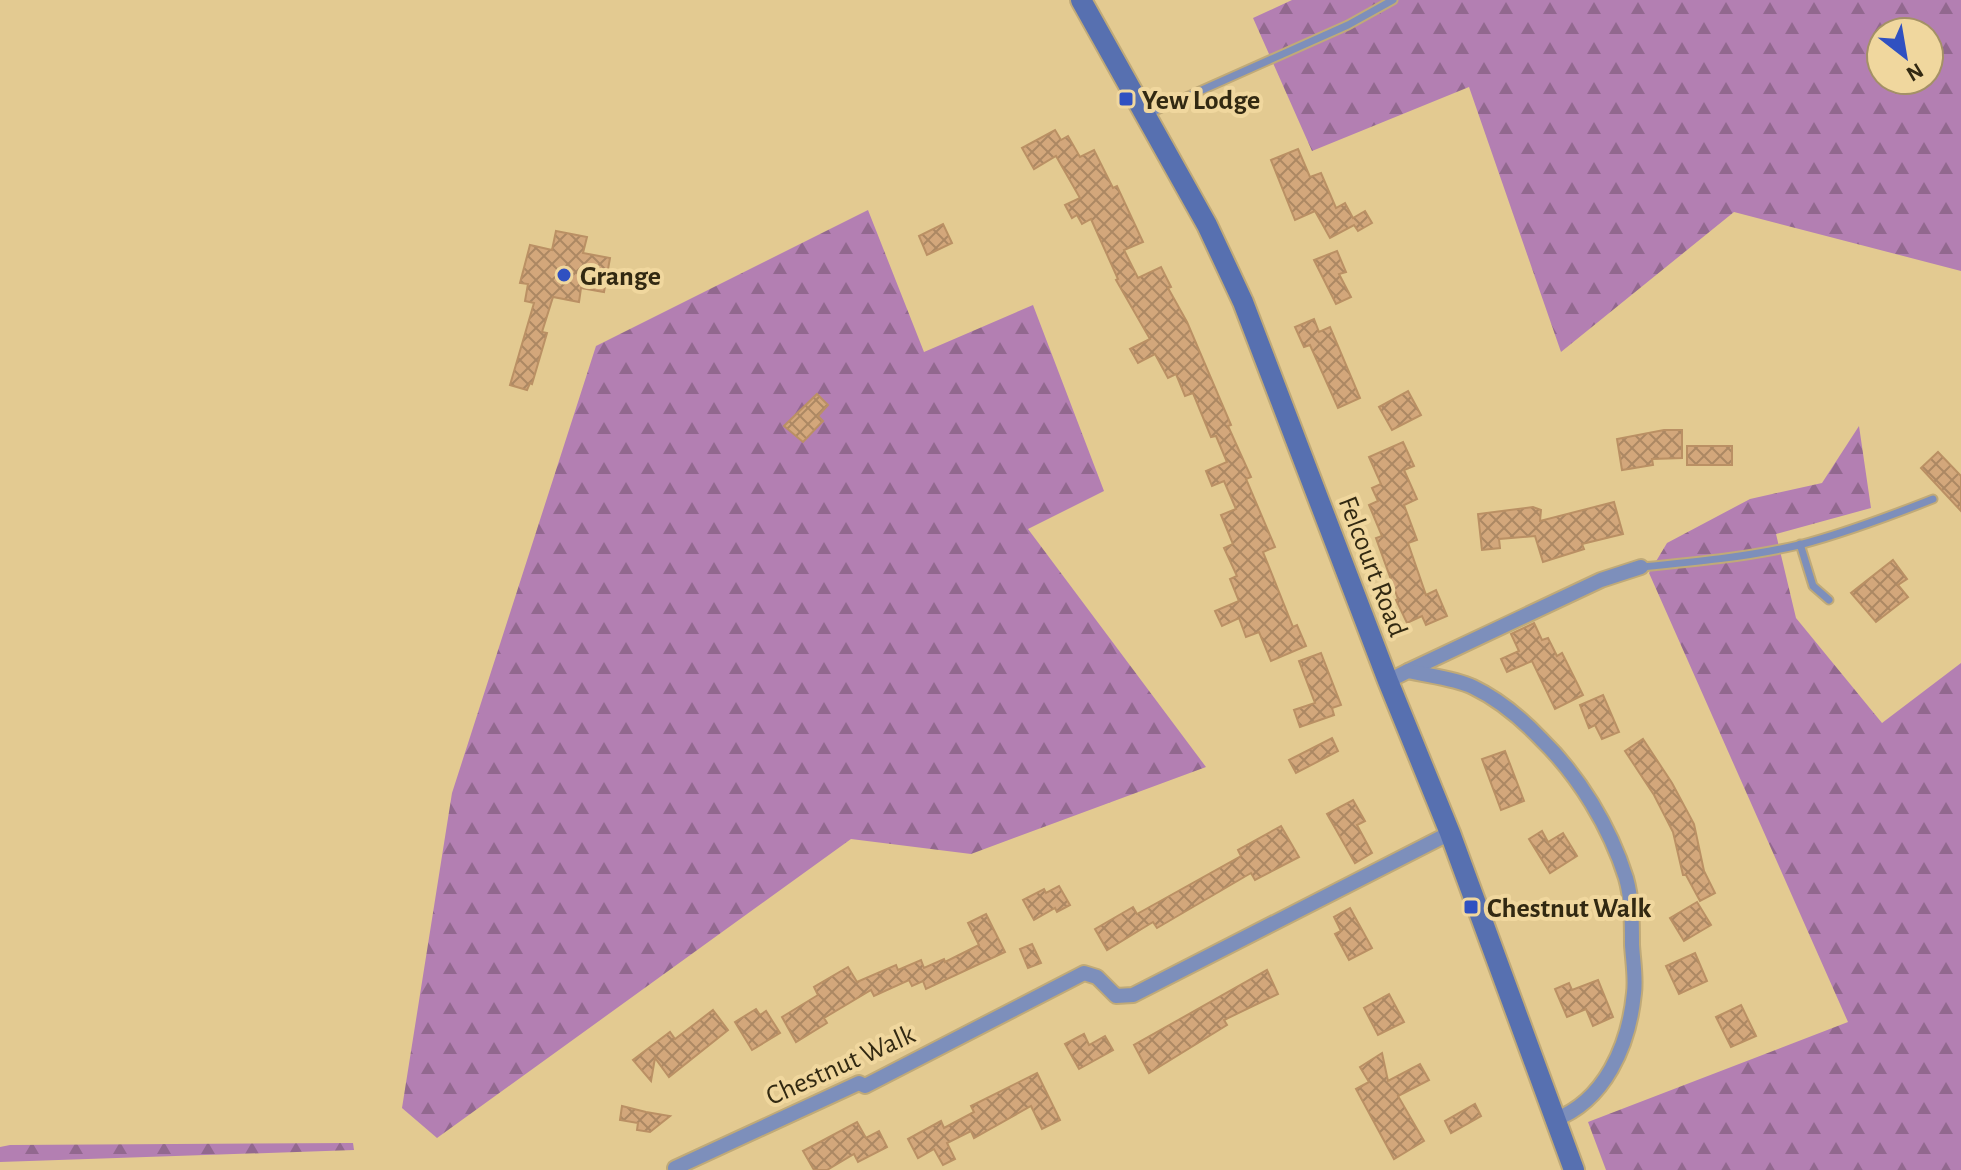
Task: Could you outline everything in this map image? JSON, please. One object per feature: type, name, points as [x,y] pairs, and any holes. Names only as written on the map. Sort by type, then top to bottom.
[{"type":"street","name":"Felcourt Road","points":[[1081,0],[1207,225],[1243,302],[1388,681],[1450,833],[1574,1170]]},
{"type":"street","points":[[1388,681],[1601,580],[1641,567]]},
{"type":"street","points":[[1408,671],[1472,687],[1502,705],[1542,739],[1585,792],[1607,832],[1627,880],[1635,991],[1629,1025],[1619,1057],[1602,1085],[1574,1113],[1554,1120]]},
{"type":"street","name":"Chestnut Walk","points":[[675,1168],[859,1083],[865,1086],[1084,973],[1097,977],[1116,996],[1133,995],[1450,833]]},
{"type":"lane","points":[[1147,115],[1348,25],[1393,0]]},
{"type":"lane","points":[[1641,567],[1722,559],[1800,544],[1933,499]]},
{"type":"lane","points":[[1800,544],[1813,586],[1829,600]]},
{"type":"green space","points":[[1292,0],[1961,0],[1961,271],[1734,212],[1561,352],[1469,87],[1312,151],[1253,18]]},
{"type":"green space","points":[[868,210],[924,352],[1033,305],[1104,491],[1028,529],[1206,767],[971,854],[851,839],[437,1138],[402,1108],[452,793],[596,346]]},
{"type":"green space","points":[[1859,426],[1871,508],[1776,534],[1796,618],[1882,723],[1961,663],[1961,1170],[1606,1170],[1588,1122],[1848,1022],[1649,573],[1667,543],[1750,499],[1822,483]]},
{"type":"green space","points":[[353,1143],[354,1150],[0,1162],[0,1147],[10,1145]]},
{"type":"building","points":[[1055,130],[1061,140],[1068,136],[1080,157],[1094,150],[1113,188],[1117,186],[1143,242],[1124,250],[1138,278],[1161,267],[1171,287],[1168,288],[1187,322],[1251,477],[1246,479],[1275,547],[1263,552],[1293,627],[1297,625],[1306,646],[1271,661],[1259,632],[1246,637],[1239,618],[1222,626],[1215,611],[1239,601],[1230,579],[1237,576],[1224,548],[1233,544],[1221,515],[1236,509],[1224,481],[1212,486],[1206,471],[1227,462],[1216,436],[1211,437],[1193,393],[1185,396],[1176,374],[1168,378],[1155,354],[1138,363],[1130,349],[1150,339],[1116,280],[1091,219],[1082,224],[1077,215],[1072,218],[1065,205],[1080,198],[1056,156],[1034,169],[1022,148]]},
{"type":"building","points":[[1298,149],[1310,177],[1321,173],[1336,208],[1345,203],[1353,218],[1365,211],[1372,223],[1358,231],[1354,225],[1330,238],[1315,211],[1295,220],[1271,160]]},
{"type":"building","points":[[943,224],[952,243],[927,255],[919,236]]},
{"type":"building","name":"Grange","points":[[556,231],[587,237],[583,253],[610,258],[604,292],[581,288],[579,302],[553,297],[542,332],[547,333],[532,384],[527,390],[510,385],[534,303],[525,301],[528,284],[520,283],[530,245],[552,250]]},
{"type":"building","points":[[1337,251],[1346,272],[1339,274],[1351,297],[1336,304],[1314,260]]},
{"type":"building","points":[[1314,319],[1319,332],[1330,327],[1360,398],[1338,408],[1310,345],[1304,347],[1295,327]]},
{"type":"building","points":[[1408,391],[1421,415],[1392,430],[1379,407]]},
{"type":"building","points":[[817,394],[828,405],[818,416],[823,421],[803,442],[784,426]]},
{"type":"building","points":[[1664,430],[1682,430],[1682,458],[1652,459],[1653,465],[1622,470],[1617,439]]},
{"type":"building","points":[[1403,442],[1414,466],[1404,470],[1417,499],[1404,505],[1417,540],[1408,543],[1426,595],[1436,590],[1447,616],[1426,625],[1422,616],[1407,623],[1396,600],[1376,538],[1382,536],[1369,505],[1378,501],[1372,488],[1381,484],[1369,457]]},
{"type":"building","points":[[1687,446],[1732,446],[1732,465],[1687,465]]},
{"type":"building","points":[[1938,452],[1961,476],[1961,511],[1921,468]]},
{"type":"building","points":[[1614,502],[1623,534],[1582,544],[1584,549],[1543,562],[1535,536],[1499,539],[1500,548],[1482,550],[1478,514],[1533,507],[1541,510],[1540,521]]},
{"type":"building","points":[[1893,560],[1907,579],[1898,585],[1908,597],[1876,622],[1851,593]]},
{"type":"building","points":[[1534,623],[1542,640],[1548,638],[1557,656],[1562,653],[1583,695],[1555,709],[1532,661],[1507,672],[1501,659],[1519,651],[1511,634]]},
{"type":"building","points":[[1321,653],[1341,705],[1332,708],[1334,715],[1300,727],[1294,710],[1315,703],[1299,661]]},
{"type":"building","points":[[1603,695],[1619,732],[1602,739],[1595,725],[1589,728],[1580,705]]},
{"type":"building","points":[[1332,738],[1338,751],[1296,773],[1289,760]]},
{"type":"building","points":[[1643,739],[1694,824],[1704,871],[1715,893],[1700,901],[1686,875],[1683,875],[1673,832],[1654,795],[1625,751]]},
{"type":"building","points":[[1505,751],[1524,801],[1501,810],[1482,759]]},
{"type":"building","points":[[1353,800],[1365,821],[1357,825],[1372,853],[1355,863],[1327,814]]},
{"type":"building","points":[[1281,826],[1299,857],[1255,880],[1251,873],[1157,928],[1153,922],[1107,950],[1095,929],[1133,907],[1137,914],[1241,856],[1238,850]]},
{"type":"building","points":[[1542,831],[1548,842],[1563,833],[1577,856],[1550,873],[1529,839]]},
{"type":"building","points":[[1059,886],[1070,905],[1057,912],[1055,908],[1034,920],[1023,900],[1044,889],[1046,893]]},
{"type":"building","points":[[1697,902],[1711,925],[1684,941],[1670,918]]},
{"type":"building","points":[[1350,908],[1372,948],[1349,960],[1335,934],[1341,931],[1334,917]]},
{"type":"building","points":[[986,914],[1005,952],[926,989],[923,981],[912,986],[909,980],[874,996],[871,990],[824,1018],[827,1023],[796,1042],[782,1017],[818,995],[814,987],[848,967],[857,982],[896,965],[898,970],[921,960],[924,968],[944,959],[945,962],[979,945],[968,923]]},
{"type":"building","points":[[1032,944],[1041,963],[1028,968],[1020,949]]},
{"type":"building","points":[[1695,953],[1707,981],[1679,994],[1666,966]]},
{"type":"building","points":[[1267,970],[1278,994],[1224,1020],[1227,1025],[1149,1073],[1134,1045]]},
{"type":"building","points":[[1598,980],[1613,1017],[1593,1026],[1586,1009],[1567,1017],[1555,989],[1569,983],[1572,990]]},
{"type":"building","points":[[1389,994],[1404,1022],[1378,1035],[1364,1008]]},
{"type":"building","points":[[1741,1005],[1756,1036],[1731,1047],[1716,1017]]},
{"type":"building","points":[[756,1009],[760,1015],[766,1011],[780,1033],[752,1050],[735,1022]]},
{"type":"building","points":[[713,1010],[728,1030],[669,1077],[655,1058],[651,1081],[633,1060],[670,1032],[675,1039]]},
{"type":"building","points":[[1084,1034],[1089,1045],[1105,1036],[1113,1050],[1079,1069],[1065,1044]]},
{"type":"building","points":[[1382,1053],[1388,1081],[1420,1064],[1429,1080],[1398,1096],[1424,1141],[1394,1159],[1356,1089],[1369,1082],[1360,1067]]},
{"type":"building","points":[[1037,1073],[1060,1120],[1042,1129],[1031,1106],[974,1138],[971,1131],[947,1143],[955,1159],[943,1165],[934,1149],[918,1158],[908,1139],[941,1121],[944,1128],[974,1112],[971,1106]]},
{"type":"building","points":[[1475,1104],[1481,1116],[1451,1133],[1445,1121]]},
{"type":"building","points":[[622,1106],[670,1116],[650,1132],[637,1130],[638,1123],[620,1120]]},
{"type":"building","points":[[857,1122],[866,1138],[879,1131],[887,1147],[858,1162],[854,1154],[827,1170],[814,1170],[803,1151]]},
{"type":"place","name":"Yew Lodge","points":[[1126,99]]},
{"type":"place","name":"Grange","points":[[564,275]]},
{"type":"place","name":"Chestnut Walk","points":[[1471,907]]}]
